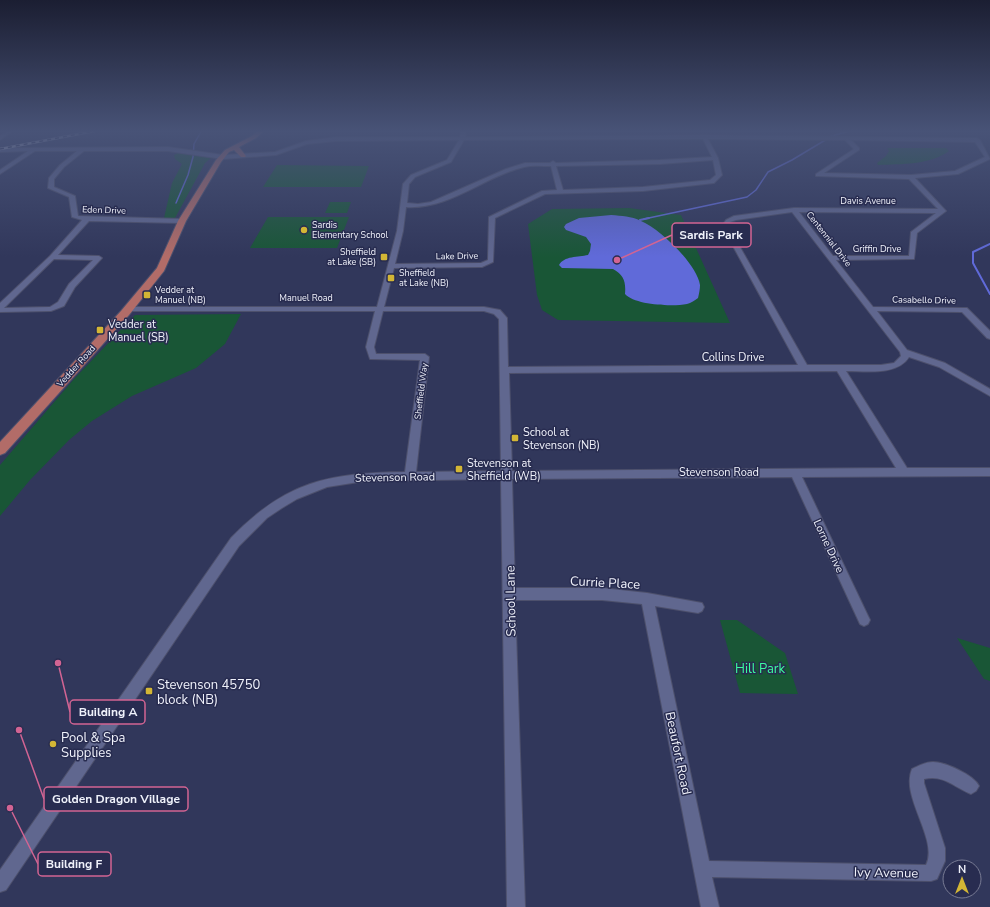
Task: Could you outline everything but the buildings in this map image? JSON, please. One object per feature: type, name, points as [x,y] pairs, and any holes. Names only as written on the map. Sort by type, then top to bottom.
[{"type":"main road","name":"Vedder Road","points":[[0,450],[129,309],[160,269],[182,221],[210,172]]},
{"type":"street","name":"Eden Drive","points":[[57,172],[51,179],[51,188],[72,196],[74,217],[87,219],[182,221]]},
{"type":"street","name":"Sheffield Way","points":[[410,476],[425,357],[373,357],[370,347],[401,226],[403,205],[408,181],[413,176],[422,172]]},
{"type":"street","points":[[403,205],[418,206],[432,204],[503,172]]},
{"type":"street","points":[[556,172],[560,191]]},
{"type":"street","name":"Lake Drive","points":[[391,266],[487,264],[490,261],[492,217],[538,194],[560,191],[643,189],[712,182],[719,174],[719,172]]},
{"type":"street","points":[[823,172],[818,176],[911,177],[957,172]]},
{"type":"street","points":[[911,177],[943,211]]},
{"type":"street","name":"Davis Avenue","points":[[794,210],[943,211]]},
{"type":"street","name":"Centennial Drive","points":[[804,368],[725,226],[728,221],[734,218],[794,210],[904,352]]},
{"type":"street","name":"Griffin Drive","points":[[831,258],[912,258],[914,232],[943,211]]},
{"type":"street","points":[[0,309],[52,257],[87,219]]},
{"type":"street","points":[[0,309],[51,309],[61,304],[72,286],[98,258],[52,257]]},
{"type":"street","name":"Manuel Road","points":[[129,309],[484,309]]},
{"type":"street","name":"School Lane","points":[[484,309],[497,312],[503,318],[516,907]]},
{"type":"street","name":"Casabello Drive","points":[[872,309],[964,310],[990,336]]},
{"type":"street","points":[[840,368],[881,368],[897,365],[905,357],[904,352],[942,365],[990,393]]},
{"type":"street","points":[[840,368],[904,472]]},
{"type":"street","name":"Collins Drive","points":[[504,370],[840,368]]},
{"type":"street","name":"Stevenson Road","points":[[0,884],[235,542],[261,516],[288,498],[316,485],[347,478],[410,476],[795,472],[990,472]]},
{"type":"street","name":"Lorne Drive","points":[[795,472],[864,620]]},
{"type":"street","name":"Currie Place","points":[[510,594],[602,594],[698,607]]},
{"type":"street","name":"Beaufort Road","points":[[647,599],[710,907]]},
{"type":"street","name":"Ivy Avenue","points":[[702,868],[931,873],[937,861],[937,848],[916,783],[917,774],[926,769],[945,771],[971,786]]},
{"type":"green space","points":[[178,172],[200,172],[175,218],[164,218],[172,183]]},
{"type":"green space","points":[[272,172],[367,172],[361,187],[263,187]]},
{"type":"green space","points":[[330,202],[351,202],[347,213],[325,213]]},
{"type":"green space","points":[[629,208],[681,215],[730,323],[558,320],[542,310],[537,295],[528,224],[552,209]]},
{"type":"green space","points":[[268,217],[349,217],[337,248],[250,248]]},
{"type":"green space","points":[[241,314],[225,344],[196,368],[132,396],[92,421],[69,440],[30,480],[0,516],[0,465],[74,379],[135,315]]},
{"type":"green space","name":"Hill Park","points":[[720,620],[737,620],[785,653],[798,694],[740,693]]},
{"type":"green space","points":[[957,638],[990,648],[990,681],[984,679]]},
{"type":"shaded area","points":[[611,215],[626,216],[637,219],[658,231],[667,239],[692,267],[700,285],[698,298],[688,304],[680,305],[645,303],[630,298],[625,294],[624,279],[613,269],[562,268],[559,265],[564,260],[572,257],[588,255],[591,244],[586,237],[566,230],[564,227],[566,224],[579,218]]},
{"type":"waterway","points":[[176,203],[189,172]]},
{"type":"waterway","points":[[644,219],[747,197],[756,190],[768,172]]},
{"type":"waterway","points":[[640,220],[649,218]]},
{"type":"waterway","points":[[990,244],[973,252],[973,263],[990,294]]},
{"type":"place","name":"Sardis Elementary School","points":[[304,230]]},
{"type":"place","name":"Sheffield at Lake (SB)","points":[[384,257]]},
{"type":"place","name":"Sardis Park","points":[[617,260]]},
{"type":"place","name":"Sheffield at Lake (NB)","points":[[391,278]]},
{"type":"place","name":"Vedder at Manuel (NB)","points":[[147,295]]},
{"type":"place","name":"Vedder at Manuel (SB)","points":[[100,330]]},
{"type":"place","name":"School at Stevenson (NB)","points":[[515,438]]},
{"type":"place","name":"Stevenson at Sheffield (WB)","points":[[459,469]]},
{"type":"place","name":"Building A","points":[[58,663]]},
{"type":"place","name":"Stevenson 45750 block (NB)","points":[[149,691]]},
{"type":"place","name":"Golden Dragon Village","points":[[19,730]]},
{"type":"place","name":"Pool & Spa Supplies","points":[[53,744]]},
{"type":"place","name":"Building F","points":[[10,808]]}]
